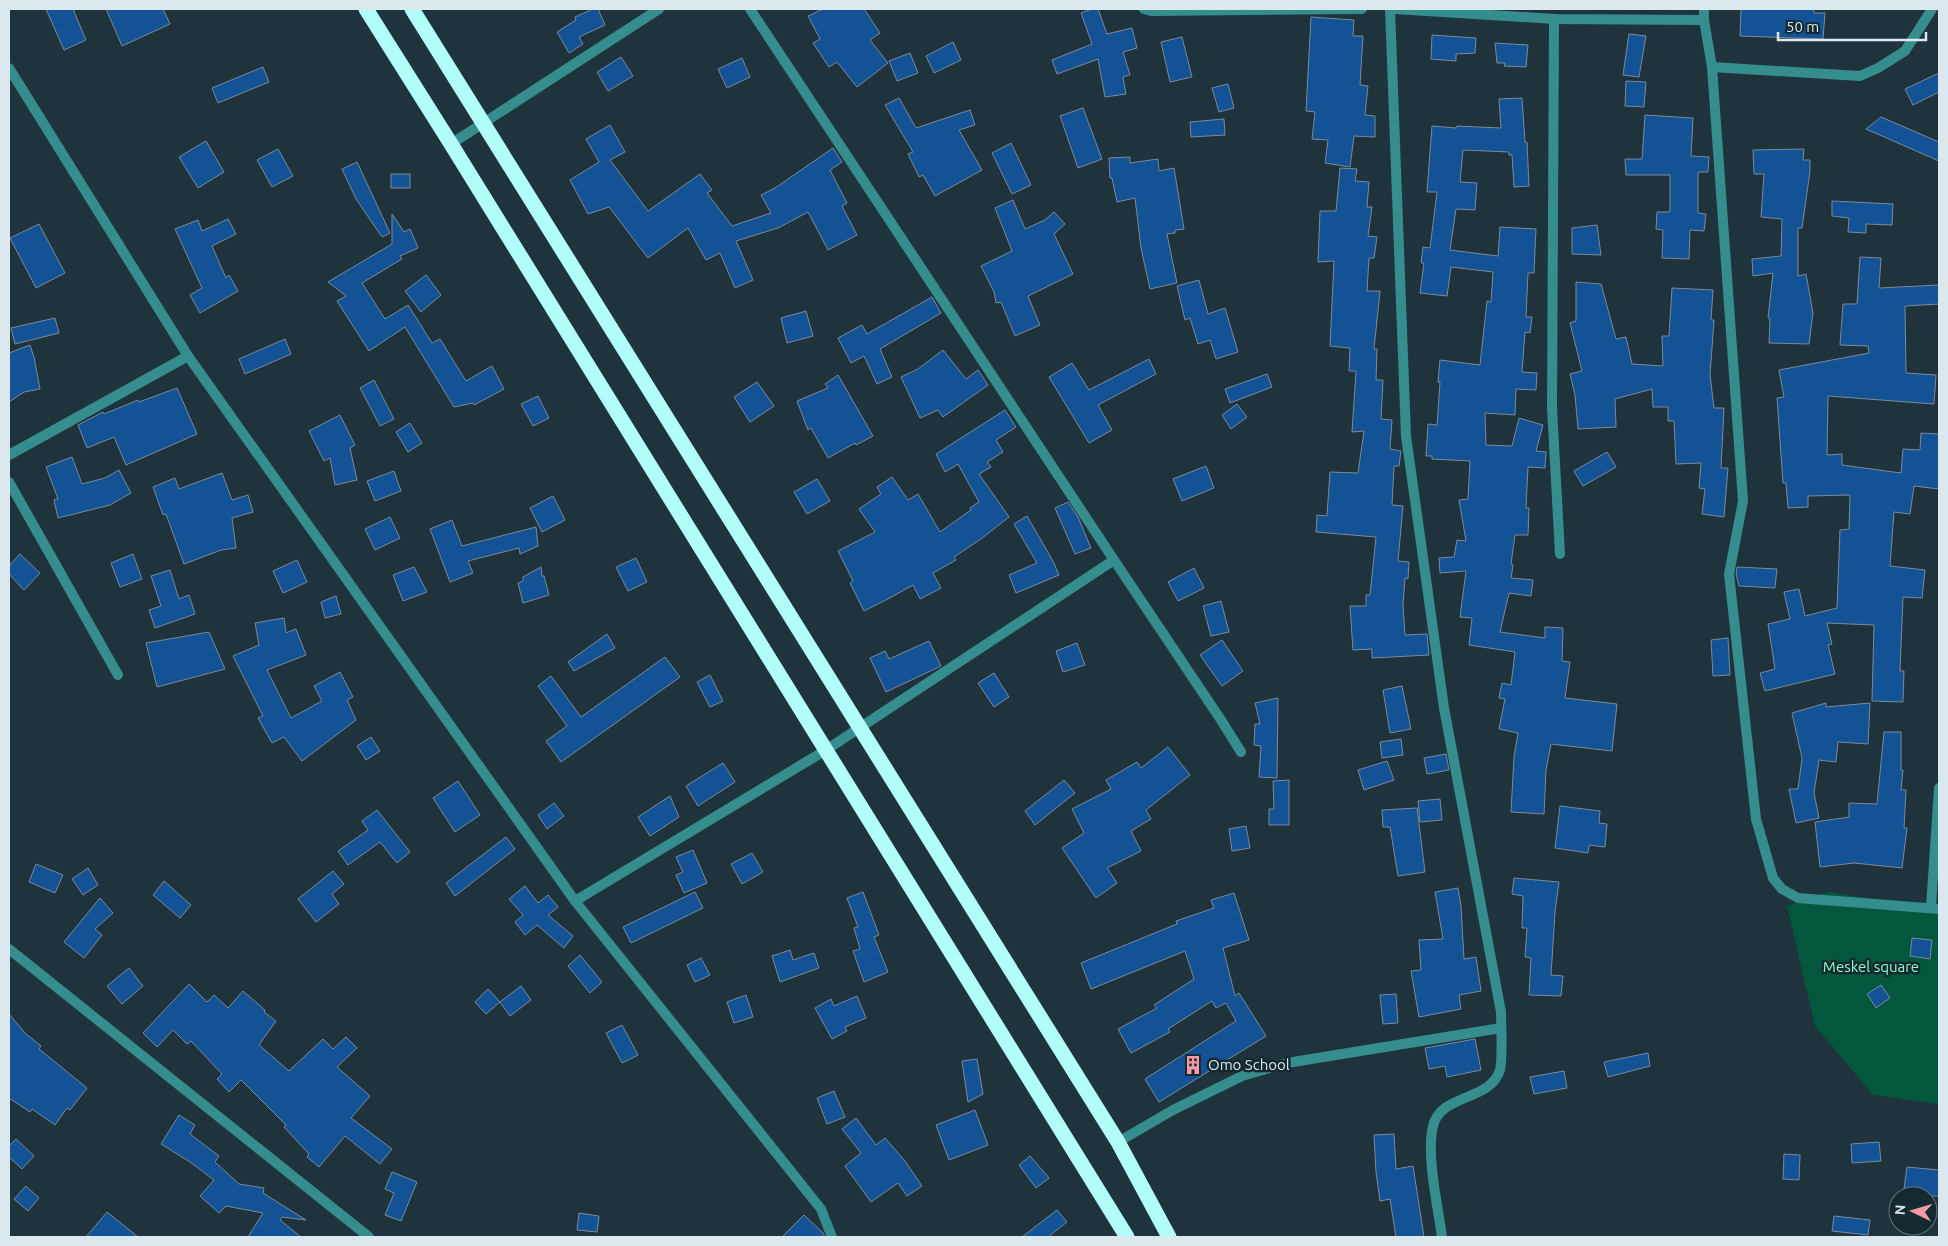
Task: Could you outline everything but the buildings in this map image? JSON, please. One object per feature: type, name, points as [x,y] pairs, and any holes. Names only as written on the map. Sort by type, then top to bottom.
[{"type":"highway","points":[[366,9],[1127,1237]]},
{"type":"highway","points":[[412,9],[485,123],[1118,1142],[1169,1237]]},
{"type":"street","points":[[451,144],[659,9]]},
{"type":"street","points":[[750,9],[1221,720],[1240,752]]},
{"type":"street","points":[[1144,9],[1151,11],[1362,9]]},
{"type":"street","points":[[1390,9],[1406,436],[1444,708],[1499,1002],[1502,1028],[1500,1070],[1490,1086],[1442,1109],[1433,1126],[1431,1156],[1442,1237]]},
{"type":"street","points":[[1395,9],[1554,19],[1704,20]]},
{"type":"street","points":[[1704,9],[1704,20],[1712,67],[1743,501],[1729,574],[1756,819],[1773,878],[1782,889],[1798,898],[1935,908],[1939,788]]},
{"type":"street","points":[[1712,67],[1860,76],[1878,68],[1905,51],[1932,9]]},
{"type":"street","points":[[1554,19],[1552,408],[1560,554]]},
{"type":"street","points":[[9,68],[188,356],[575,901],[821,1209],[832,1237]]},
{"type":"street","points":[[9,455],[188,356]]},
{"type":"street","points":[[9,482],[118,675]]},
{"type":"street","points":[[575,901],[861,728],[1114,560]]},
{"type":"street","points":[[9,949],[369,1237]]},
{"type":"street","points":[[1118,1142],[1173,1110],[1242,1076],[1287,1063],[1502,1028]]},
{"type":"green space","name":"Meskel square","points":[[1828,892],[1939,909],[1939,1104],[1873,1095],[1815,1026],[1787,906]]},
{"type":"place","name":"Omo School","points":[[1193,1065]]}]
